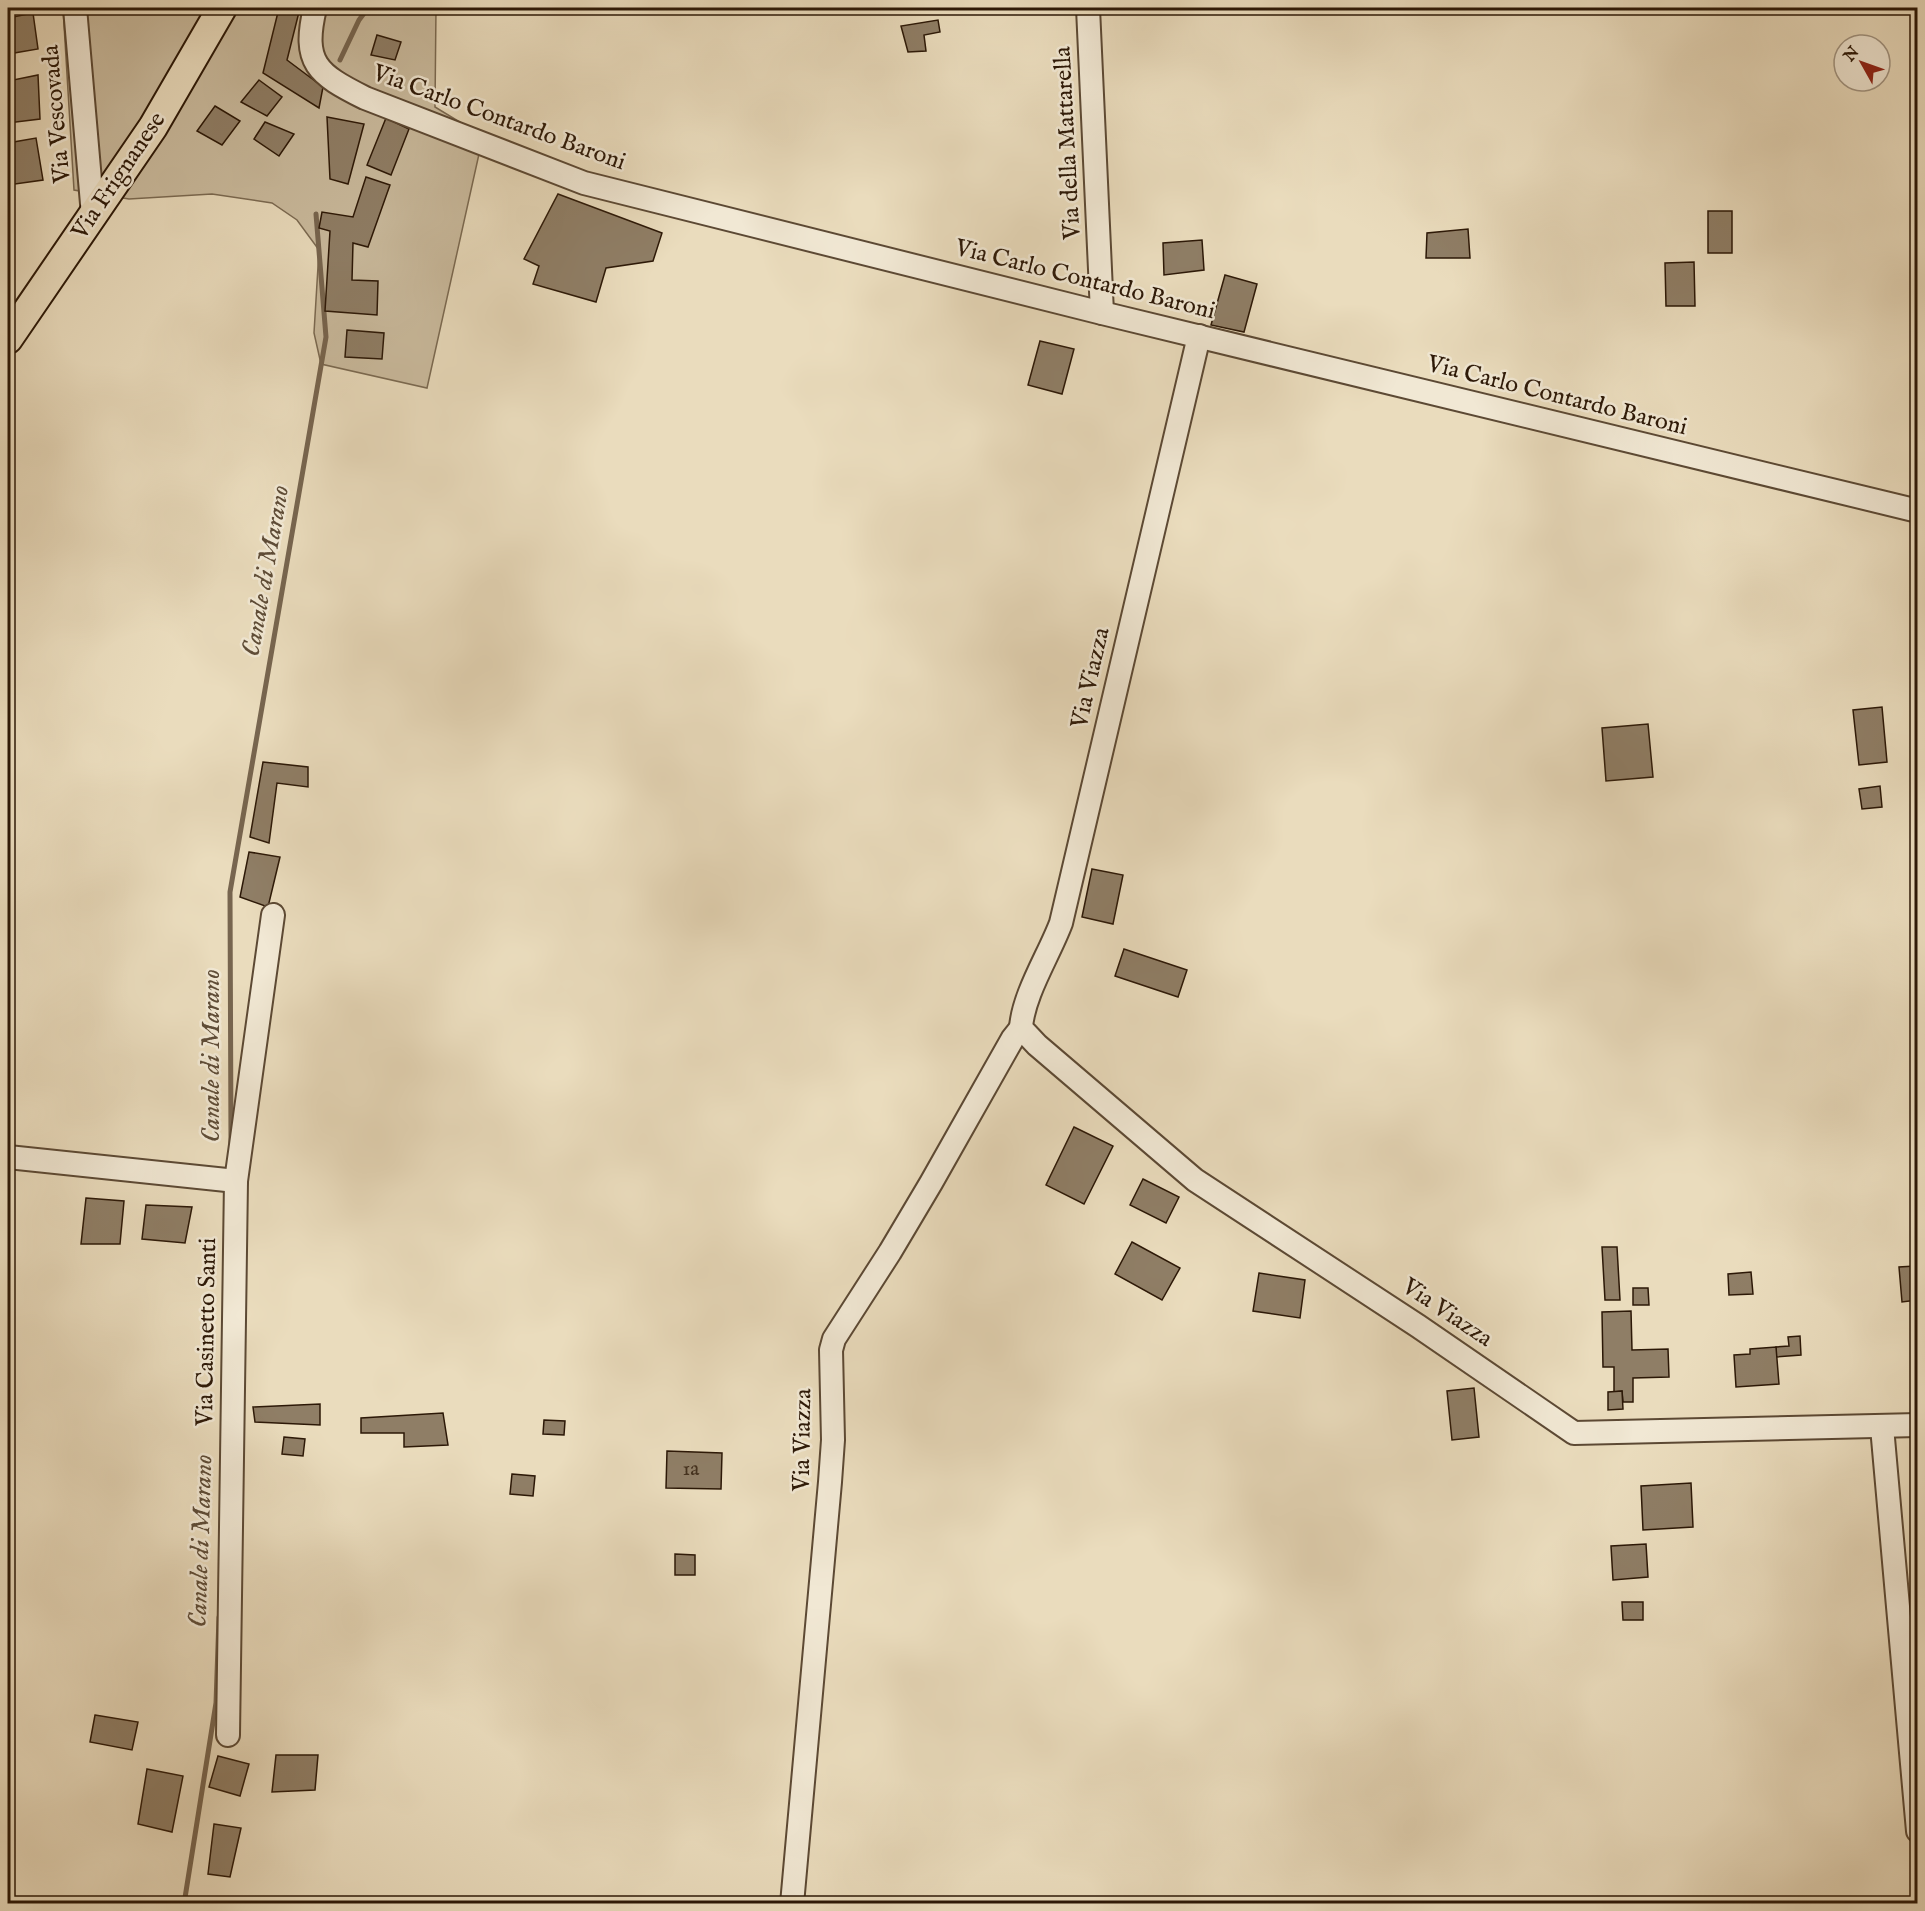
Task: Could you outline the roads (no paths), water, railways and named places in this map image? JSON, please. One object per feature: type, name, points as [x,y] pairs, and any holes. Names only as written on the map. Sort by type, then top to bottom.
[{"type":"main road","name":"Via Frignanese","points":[[8,339],[153,127],[222,8]]},
{"type":"street","name":"Via Vescovada","points":[[75,8],[93,215]]},
{"type":"street","name":"Via Carlo Contardo Baroni","points":[[315,8],[310,32],[310,49],[313,61],[331,79],[365,98],[584,183],[1102,313],[1917,512]]},
{"type":"street","name":"Via della Mattarella","points":[[1088,8],[1102,313]]},
{"type":"street","name":"Via Viazza","points":[[792,1904],[833,1440],[831,1350],[834,1339],[901,1234],[1013,1038],[1021,1028],[1027,1002],[1061,923],[1199,336]]},
{"type":"street","name":"Via Casinetto Santi","points":[[228,1735],[230,1181],[273,915]]},
{"type":"street","name":"Via Viazza","points":[[1021,1028],[1037,1045],[1195,1180],[1418,1326],[1574,1433],[1917,1425]]},
{"type":"street","points":[[8,1157],[230,1181]]},
{"type":"street","points":[[1882,1427],[1917,1831]]},
{"type":"waterway","name":"Canale di Marano","points":[[340,60],[359,20],[368,8]]},
{"type":"waterway","name":"Canale di Marano","points":[[231,1143],[230,892],[326,337],[316,214]]},
{"type":"waterway","name":"Canale di Marano","points":[[184,1904],[216,1703],[219,1617]]}]
